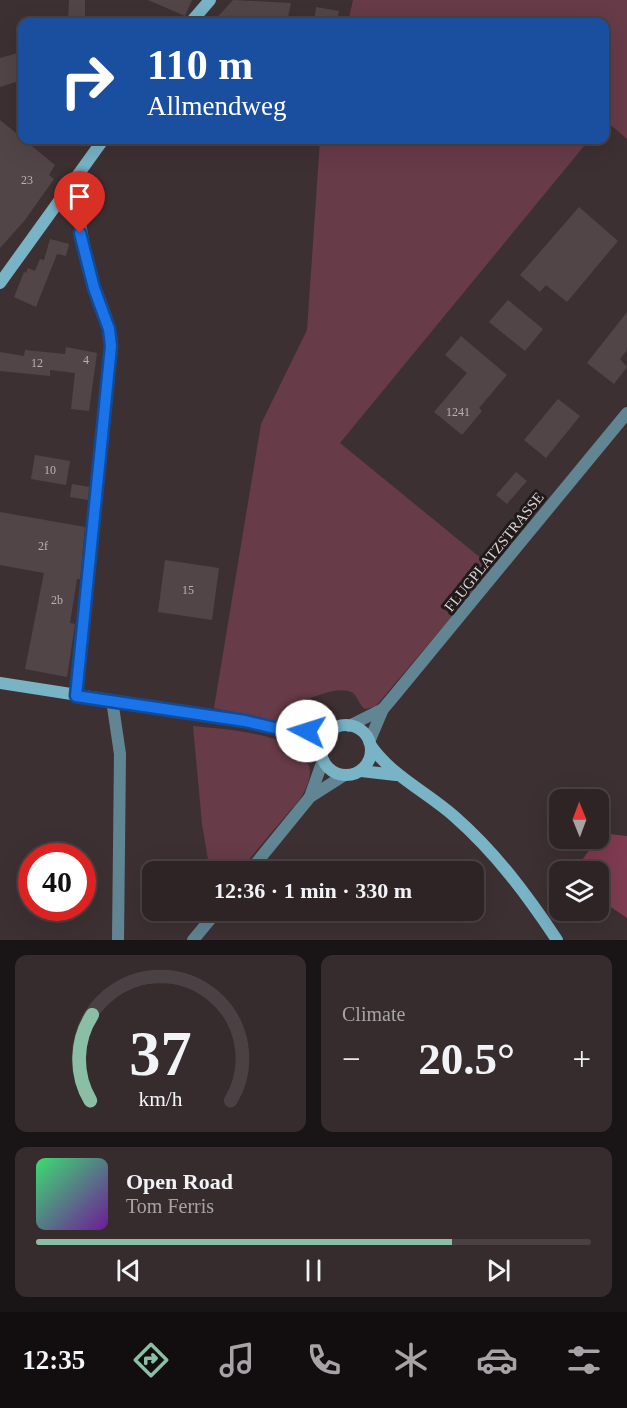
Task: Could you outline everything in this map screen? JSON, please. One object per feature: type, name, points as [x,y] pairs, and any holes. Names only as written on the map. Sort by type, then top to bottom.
[{"type":"street","points":[[194,18],[210,0]]},
{"type":"street","points":[[0,283],[100,144]]},
{"type":"street","points":[[68,188],[74,202],[94,288],[109,329],[111,346],[76,696]]},
{"type":"street","name":"FLUGPLATZSTRASSE","points":[[370,744],[383,709],[627,413]]},
{"type":"street","points":[[0,682],[76,696],[245,721],[292,732],[349,726],[361,731],[396,775],[438,803],[481,840],[508,871],[558,940]]},
{"type":"street","points":[[112,700],[120,754],[118,940]]},
{"type":"street","name":"FLUGPLATZSTRASSE","points":[[349,726],[383,709]]},
{"type":"street","points":[[310,797],[322,756],[323,741],[334,728]]},
{"type":"street","points":[[292,732],[322,756],[332,771],[344,776]]},
{"type":"street","points":[[361,771],[369,759],[370,744]]},
{"type":"street","points":[[258,861],[310,797],[344,776],[361,771],[396,775]]},
{"type":"street","points":[[194,940],[209,921]]},
{"type":"shaded area","points":[[353,0],[627,0],[627,139],[609,123],[609,18],[349,18]]},
{"type":"shaded area","points":[[320,144],[586,144],[340,443],[493,568],[375,707],[365,709],[353,693],[336,691],[304,700],[290,724],[214,708],[261,424],[307,330]]},
{"type":"shaded area","points":[[193,726],[252,733],[274,739],[292,747],[305,758],[310,773],[304,792],[248,861],[208,861],[202,824]]},
{"type":"shaded area","points":[[609,834],[627,836],[627,918],[609,906],[609,861],[582,860],[590,849],[609,849]]},
{"type":"building","points":[[69,0],[85,0],[85,18],[68,18]]},
{"type":"building","points":[[148,0],[192,0],[185,16]]},
{"type":"building","points":[[233,0],[291,3],[288,18],[217,18]]},
{"type":"building","points":[[316,7],[339,11],[338,18],[315,18]]},
{"type":"building","points":[[18,53],[18,81],[0,87],[0,58]]},
{"type":"building","points":[[0,120],[18,135],[18,144],[29,144],[55,165],[49,175],[54,179],[25,220],[0,248]]},
{"type":"building","points":[[579,207],[618,241],[567,302],[546,285],[540,292],[520,275]]},
{"type":"building","points":[[50,239],[69,244],[66,256],[57,254],[36,307],[14,297],[24,272],[26,273],[28,268],[35,271],[40,259],[44,260]]},
{"type":"building","points":[[508,300],[543,329],[525,351],[489,322]]},
{"type":"building","points":[[627,312],[627,350],[620,359],[627,367],[614,384],[587,363]]},
{"type":"building","points":[[461,336],[507,375],[479,408],[482,411],[462,435],[434,412],[467,373],[445,355]]},
{"type":"building","points":[[66,347],[97,353],[89,411],[71,409],[75,373],[50,370],[50,376],[0,371],[0,352],[24,356],[25,350],[65,354]]},
{"type":"building","points":[[558,399],[580,416],[546,458],[524,440]]},
{"type":"building","points":[[35,455],[70,461],[66,485],[31,479]]},
{"type":"building","points":[[516,472],[527,481],[507,504],[496,495]]},
{"type":"building","points":[[72,484],[89,487],[88,500],[70,497]]},
{"type":"building","points":[[0,512],[85,527],[80,579],[77,579],[70,623],[75,624],[67,677],[25,669],[44,573],[0,565]]},
{"type":"building","points":[[165,560],[219,568],[212,620],[158,612]]},
{"type":"route","points":[[80,233],[94,288],[109,329],[111,346],[76,696],[245,721],[292,732],[307,731]]}]
